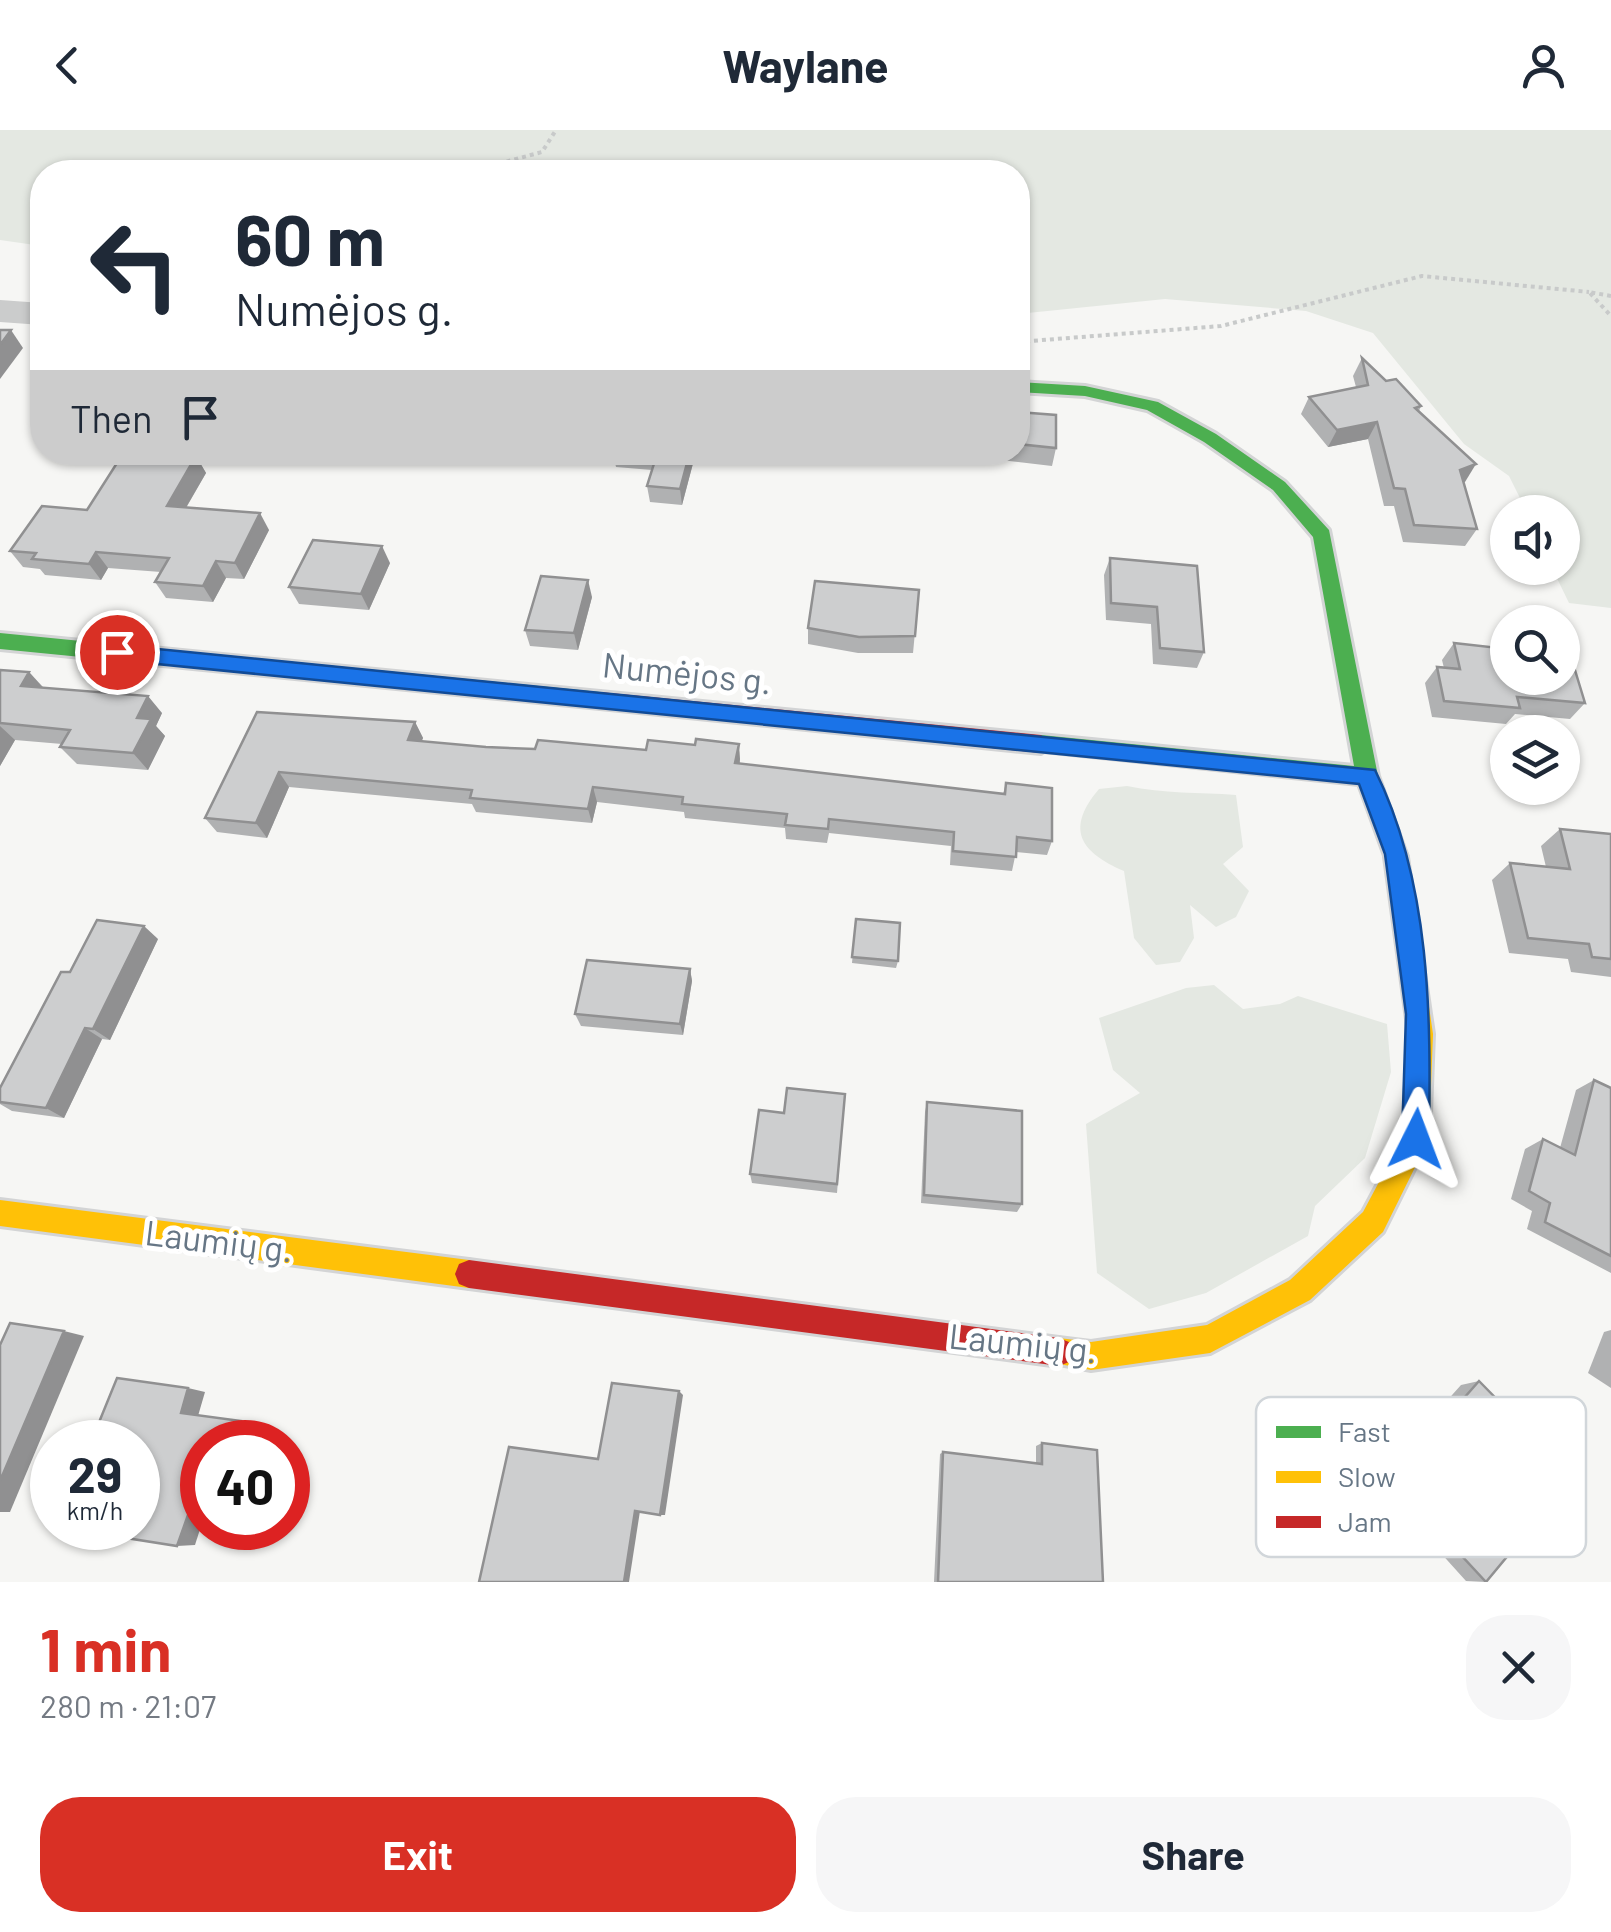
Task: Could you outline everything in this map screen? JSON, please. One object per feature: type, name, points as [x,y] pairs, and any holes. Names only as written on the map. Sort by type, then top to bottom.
[{"type":"street","points":[[0,311],[30,313]]},
{"type":"street","name":"Laumių g.","points":[[0,1213],[1091,1356],[1210,1339],[1300,1290],[1373,1222],[1416,1139],[1418,1014],[1396,854],[1367,776],[1322,535],[1279,486],[1210,438],[1152,406],[1085,392],[1030,387]]},
{"type":"street","name":"Numėjos g.","points":[[0,640],[1367,776]]},
{"type":"path","points":[[512,160],[542,152],[556,130]]},
{"type":"path","points":[[1030,341],[1221,326],[1422,276],[1611,296]]},
{"type":"path","points":[[1589,292],[1611,316]]},
{"type":"shaded area","points":[[0,130],[1611,130],[1611,608],[1569,603],[1560,585],[1580,585],[1580,495],[1518,495],[1509,476],[1464,444],[1373,333],[1306,311],[1165,299],[1030,313],[1030,160],[30,160],[30,244],[0,240]]},
{"type":"shaded area","points":[[1127,786],[1236,795],[1243,847],[1223,864],[1249,891],[1236,917],[1216,927],[1190,905],[1194,938],[1180,962],[1156,965],[1134,938],[1124,871],[1097,856],[1082,838],[1082,816],[1099,789]]},
{"type":"shaded area","points":[[1214,985],[1243,1009],[1280,1004],[1298,996],[1387,1024],[1391,1072],[1365,1158],[1315,1206],[1308,1236],[1206,1293],[1149,1309],[1097,1273],[1086,1124],[1140,1093],[1113,1070],[1099,1018],[1186,988]]},
{"type":"building","points":[[0,330],[11,330],[0,345]]},
{"type":"building","points":[[1362,358],[1386,381],[1396,379],[1421,406],[1415,408],[1476,464],[1460,470],[1477,529],[1414,525],[1405,489],[1394,488],[1377,422],[1337,430],[1309,397],[1368,385]]},
{"type":"building","points":[[1030,413],[1056,415],[1056,448],[1030,445]]},
{"type":"building","points":[[116,465],[191,465],[167,506],[260,513],[235,563],[216,561],[203,586],[155,582],[169,558],[96,552],[89,564],[32,559],[36,553],[10,551],[42,506],[87,510]]},
{"type":"building","points":[[654,465],[686,465],[680,489],[647,486]]},
{"type":"building","points":[[313,540],[382,546],[361,594],[289,587]]},
{"type":"building","points":[[1110,558],[1197,566],[1204,652],[1160,648],[1157,607],[1111,603]]},
{"type":"building","points":[[541,576],[588,580],[574,633],[525,630]]},
{"type":"building","points":[[815,581],[919,590],[915,636],[859,637],[808,628]]},
{"type":"building","points":[[1454,643],[1490,647],[1490,695],[1580,695],[1580,687],[1585,703],[1517,697],[1520,708],[1444,701],[1437,667],[1460,669]]},
{"type":"building","points":[[0,670],[29,672],[21,686],[148,696],[137,718],[151,719],[133,753],[60,747],[70,730],[0,723]]},
{"type":"building","points":[[257,712],[415,722],[408,740],[486,747],[535,749],[538,740],[646,750],[648,740],[695,745],[696,739],[739,744],[735,763],[1005,794],[1006,783],[1052,788],[1052,841],[1017,837],[1016,857],[953,851],[954,832],[829,819],[828,829],[785,825],[787,814],[682,804],[683,797],[593,787],[588,809],[470,798],[472,790],[279,772],[256,823],[205,818]]},
{"type":"building","points":[[1560,829],[1611,834],[1611,959],[1592,957],[1589,944],[1528,938],[1510,863],[1570,869]]},
{"type":"building","points":[[856,919],[900,923],[898,961],[852,957]]},
{"type":"building","points":[[97,920],[144,926],[93,1029],[85,1028],[46,1108],[0,1102],[0,1088],[61,972],[70,972]]},
{"type":"building","points":[[587,960],[690,969],[680,1024],[575,1014]]},
{"type":"building","points":[[1594,1080],[1611,1088],[1611,1256],[1545,1222],[1550,1203],[1529,1191],[1543,1139],[1575,1155]]},
{"type":"building","points":[[787,1088],[845,1094],[837,1184],[750,1174],[759,1110],[784,1113]]},
{"type":"building","points":[[927,1102],[1022,1111],[1022,1204],[924,1195]]},
{"type":"building","points":[[10,1323],[64,1331],[0,1481],[0,1345]]},
{"type":"building","points":[[117,1378],[188,1388],[181,1413],[234,1420],[180,1420],[177,1546],[160,1543],[160,1420],[100,1420]]},
{"type":"building","points":[[1479,1381],[1495,1397],[1465,1397]]},
{"type":"building","points":[[612,1383],[679,1391],[660,1515],[635,1511],[624,1582],[479,1582],[509,1447],[598,1459]]},
{"type":"building","points":[[1042,1443],[1097,1450],[1103,1582],[938,1582],[943,1452],[1042,1464]]},
{"type":"building","points":[[1463,1557],[1507,1557],[1486,1582]]},
{"type":"traffic: fast","points":[[1030,388],[1085,391],[1152,406],[1210,438],[1279,486],[1322,535],[1367,776],[1396,857]]},
{"type":"traffic: fast","points":[[0,641],[600,700]]},
{"type":"traffic: fast","points":[[1041,744],[1367,776]]},
{"type":"traffic: slow","points":[[1059,1352],[1091,1356],[1210,1339],[1300,1290],[1373,1222],[1416,1139],[1421,1034],[1396,857]]},
{"type":"traffic: slow","points":[[0,1213],[469,1274]]},
{"type":"traffic: jam","points":[[600,700],[1041,744]]},
{"type":"traffic: jam","points":[[469,1274],[1059,1352]]},
{"type":"route","points":[[117,652],[1367,776],[1396,854],[1421,1034],[1416,1139]]}]
